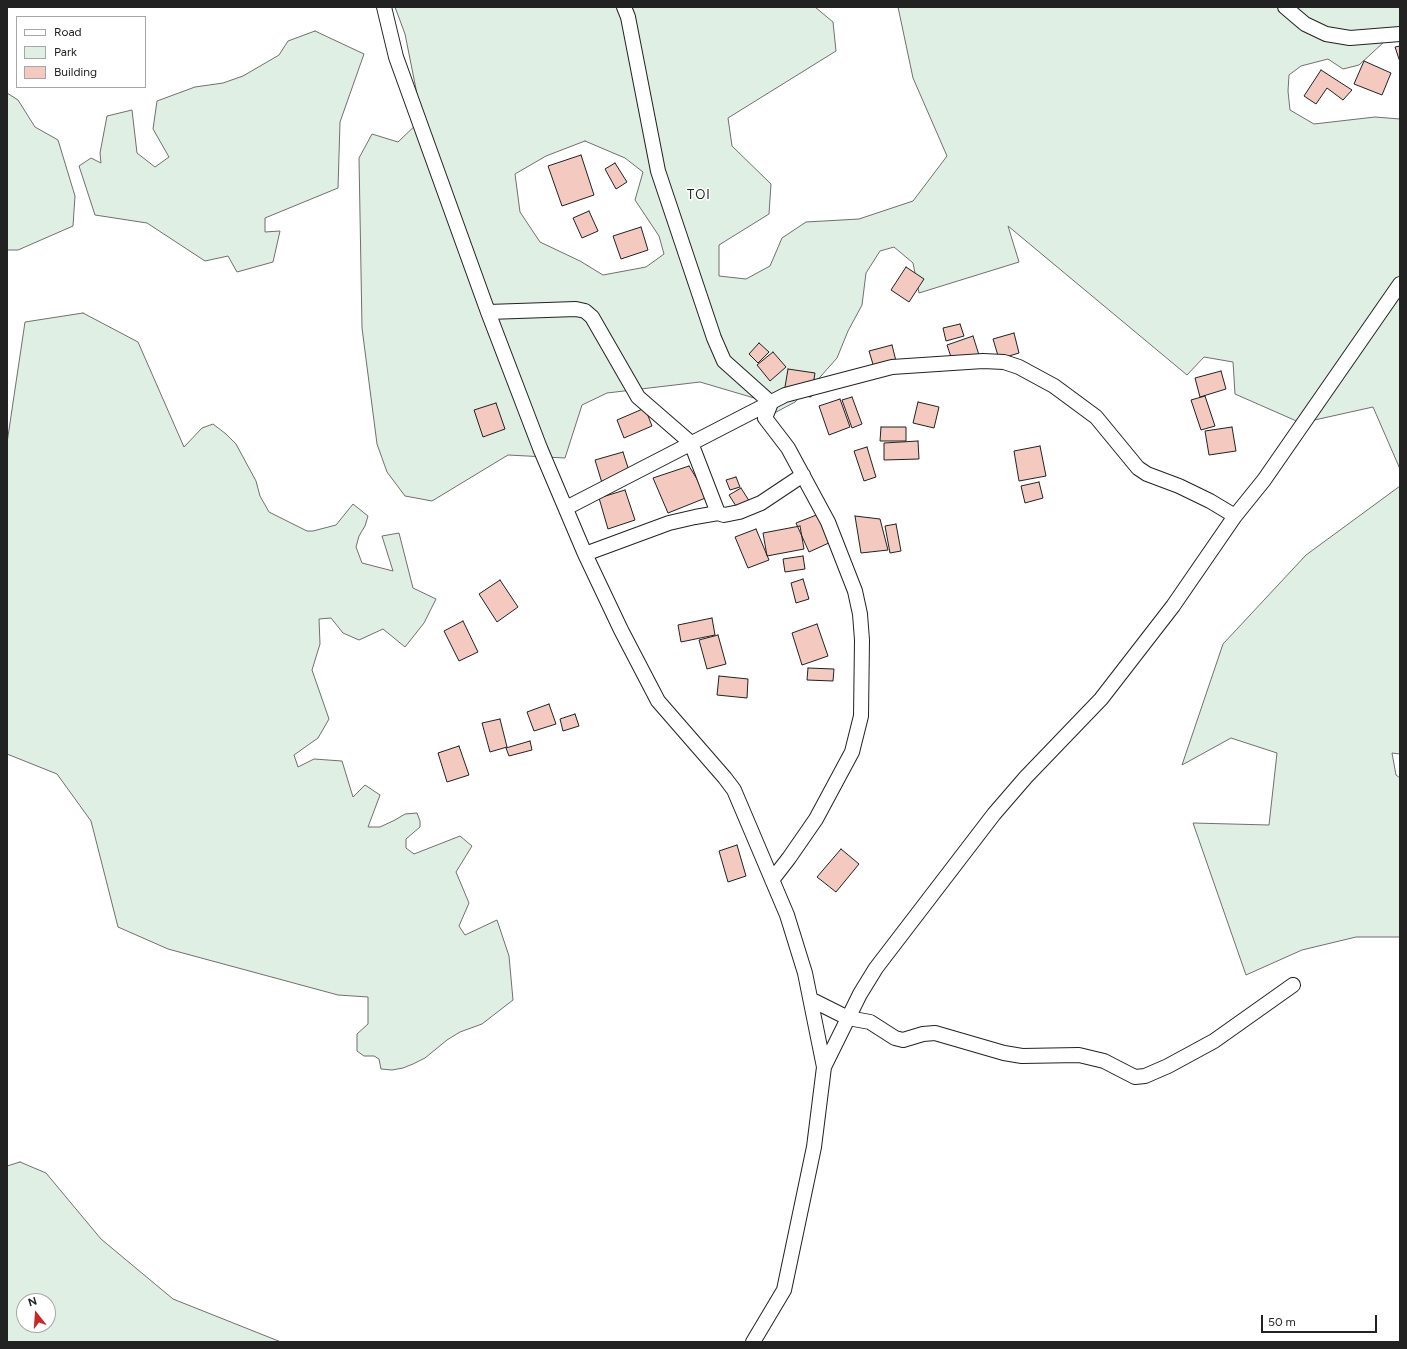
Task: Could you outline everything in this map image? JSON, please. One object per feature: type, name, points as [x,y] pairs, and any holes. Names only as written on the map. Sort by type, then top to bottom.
[{"type":"street","points":[[384,7],[396,57],[488,312],[540,448],[586,554],[621,630],[658,701],[734,790],[787,915],[805,973],[812,1000],[824,1067],[814,1147],[784,1290],[753,1342]]},
{"type":"street","points":[[624,7],[628,17],[658,171],[714,338],[724,361],[771,403]]},
{"type":"street","points":[[1285,7],[1305,24],[1326,34],[1350,38],[1400,34]]},
{"type":"street","points":[[824,1067],[860,994],[876,968],[994,814],[1026,777],[1101,699],[1172,606],[1235,516],[1264,480],[1400,284]]},
{"type":"street","points":[[488,312],[576,310],[585,311],[592,317],[638,397],[691,443],[718,513]]},
{"type":"street","points":[[566,508],[785,395],[892,367],[983,361],[1004,362],[1020,367],[1054,386],[1096,417],[1138,468],[1147,474],[1179,486],[1210,501],[1235,516]]},
{"type":"street","points":[[771,403],[765,418],[781,438],[828,522],[855,591],[860,614],[862,640],[861,716],[852,752],[816,819],[772,880]]},
{"type":"street","points":[[586,554],[669,523],[695,516],[718,513],[724,515],[739,512],[761,503],[803,475]]},
{"type":"street","points":[[812,1000],[848,1018],[870,1022],[895,1038],[903,1040],[923,1034],[935,1033],[1004,1053],[1022,1056],[1079,1055],[1104,1061],[1135,1077],[1144,1076],[1168,1066],[1214,1041],[1293,984]]},
{"type":"green space","points":[[395,7],[815,7],[833,22],[836,51],[728,118],[732,146],[771,184],[769,214],[719,245],[719,276],[746,279],[770,266],[782,238],[806,222],[859,219],[913,201],[947,156],[913,78],[898,7],[1400,7],[1400,36],[1384,42],[1359,65],[1343,69],[1328,59],[1301,66],[1289,75],[1288,91],[1290,110],[1314,124],[1375,117],[1400,119],[1400,469],[1373,407],[1301,423],[1235,394],[1233,362],[1204,357],[1187,375],[1008,226],[1019,262],[919,293],[913,263],[894,247],[880,251],[866,273],[862,305],[848,331],[837,358],[813,385],[795,402],[765,418],[771,403],[700,382],[607,393],[582,405],[565,458],[508,455],[432,501],[405,496],[387,472],[377,444],[362,328],[359,158],[372,134],[398,142],[422,119],[405,34]],"holes":[[[585,141],[625,158],[643,172],[635,200],[659,236],[664,254],[646,267],[603,275],[580,261],[540,242],[520,212],[515,174],[546,156]]]},
{"type":"green space","points":[[315,31],[364,54],[340,122],[338,188],[265,218],[265,232],[280,231],[273,262],[237,272],[228,256],[205,261],[147,223],[95,215],[79,166],[91,158],[101,163],[100,153],[107,116],[132,110],[137,153],[155,167],[169,157],[153,129],[157,101],[195,87],[223,83],[243,76],[279,55],[288,41]]},
{"type":"green space","points":[[7,93],[18,100],[35,127],[58,140],[75,196],[73,226],[18,250],[7,250]]},
{"type":"green space","points":[[83,313],[138,342],[184,447],[202,428],[213,424],[236,444],[256,481],[260,496],[269,512],[307,531],[313,531],[336,525],[353,504],[368,516],[356,547],[362,563],[393,571],[382,536],[399,533],[413,588],[436,599],[424,623],[405,647],[383,629],[359,640],[343,633],[331,618],[319,619],[320,644],[312,670],[329,719],[318,738],[294,755],[298,767],[314,759],[342,761],[353,797],[365,785],[380,795],[368,827],[380,827],[405,814],[417,813],[420,821],[420,827],[406,839],[406,848],[414,854],[460,836],[472,846],[456,872],[469,903],[459,926],[465,935],[497,920],[509,956],[513,1000],[482,1024],[460,1032],[447,1040],[425,1058],[413,1064],[392,1070],[381,1069],[379,1059],[374,1056],[364,1056],[357,1051],[357,1034],[368,1024],[368,997],[338,995],[168,949],[118,927],[91,821],[57,774],[7,754],[7,443],[25,322]]},
{"type":"green space","points":[[1400,486],[1400,754],[1392,753],[1396,775],[1400,778],[1400,937],[1356,937],[1302,950],[1246,975],[1193,823],[1269,825],[1277,753],[1231,738],[1182,765],[1223,644],[1306,555]]},
{"type":"green space","points":[[20,1162],[46,1173],[101,1239],[173,1299],[281,1342],[7,1342],[7,1166]]},
{"type":"building","points":[[1400,46],[1400,62],[1395,47]]},
{"type":"building","points":[[1364,61],[1391,73],[1382,95],[1354,84]]},
{"type":"building","points":[[1321,70],[1352,90],[1343,100],[1327,88],[1316,104],[1304,96]]},
{"type":"building","points":[[581,155],[594,195],[562,206],[548,166]]},
{"type":"building","points":[[615,163],[627,182],[616,189],[605,169]]},
{"type":"building","points":[[589,211],[598,231],[582,238],[573,218]]},
{"type":"building","points":[[641,227],[648,250],[621,259],[613,236]]},
{"type":"building","points":[[906,267],[924,279],[909,302],[891,290]]},
{"type":"building","points":[[960,324],[964,336],[946,341],[943,328]]},
{"type":"building","points":[[1014,333],[1019,353],[999,359],[993,339]]},
{"type":"building","points":[[973,336],[979,355],[953,363],[947,345]]},
{"type":"building","points":[[759,343],[769,352],[758,363],[749,354]]},
{"type":"building","points":[[892,345],[897,365],[875,371],[869,351]]},
{"type":"building","points":[[773,352],[786,367],[770,381],[757,365]]},
{"type":"building","points":[[788,369],[815,373],[811,397],[784,393]]},
{"type":"building","points":[[1221,371],[1226,389],[1200,397],[1195,378]]},
{"type":"building","points":[[1205,396],[1215,426],[1201,430],[1191,400]]},
{"type":"building","points":[[852,397],[862,424],[852,428],[842,400]]},
{"type":"building","points":[[840,399],[850,427],[829,435],[819,406]]},
{"type":"building","points":[[918,402],[939,407],[934,428],[913,423]]},
{"type":"building","points":[[496,403],[505,429],[483,437],[474,410]]},
{"type":"building","points":[[645,408],[652,426],[624,438],[617,420]]},
{"type":"building","points":[[881,427],[906,427],[906,441],[880,441]]},
{"type":"building","points":[[1232,427],[1236,451],[1209,455],[1205,431]]},
{"type":"building","points":[[918,441],[919,459],[884,460],[884,443]]},
{"type":"building","points":[[1040,446],[1046,476],[1019,481],[1014,451]]},
{"type":"building","points":[[867,447],[876,477],[864,481],[854,451]]},
{"type":"building","points":[[623,452],[630,474],[602,483],[595,460]]},
{"type":"building","points":[[689,466],[708,497],[668,513],[653,478]]},
{"type":"building","points":[[736,477],[740,487],[730,490],[726,480]]},
{"type":"building","points":[[1039,482],[1043,498],[1025,503],[1021,486]]},
{"type":"building","points":[[741,488],[753,507],[741,514],[729,495]]},
{"type":"building","points":[[625,490],[635,520],[608,529],[599,498]]},
{"type":"building","points":[[819,514],[831,542],[809,552],[796,523]]},
{"type":"building","points":[[855,516],[880,519],[888,550],[861,553]]},
{"type":"building","points":[[896,524],[901,551],[890,553],[885,526]]},
{"type":"building","points":[[800,526],[804,549],[767,556],[763,533]]},
{"type":"building","points":[[756,529],[769,560],[748,568],[735,537]]},
{"type":"building","points":[[803,556],[805,569],[785,572],[783,559]]},
{"type":"building","points":[[803,579],[809,599],[796,603],[791,583]]},
{"type":"building","points":[[500,580],[518,607],[497,622],[479,594]]},
{"type":"building","points":[[712,618],[715,635],[681,642],[678,625]]},
{"type":"building","points":[[463,621],[478,652],[459,661],[444,631]]},
{"type":"building","points":[[817,624],[828,656],[802,665],[792,633]]},
{"type":"building","points":[[718,635],[726,664],[707,669],[699,640]]},
{"type":"building","points":[[808,668],[834,669],[833,681],[807,680]]},
{"type":"building","points":[[719,676],[748,679],[747,698],[717,695]]},
{"type":"building","points":[[549,704],[556,724],[534,731],[527,712]]},
{"type":"building","points":[[575,714],[579,726],[563,731],[560,719]]},
{"type":"building","points":[[500,719],[507,747],[490,752],[482,723]]},
{"type":"building","points":[[530,741],[532,750],[509,756],[506,748]]},
{"type":"building","points":[[459,746],[469,775],[447,782],[438,753]]},
{"type":"building","points":[[737,845],[746,876],[728,882],[719,851]]},
{"type":"building","points":[[841,849],[859,864],[836,892],[817,877]]},
{"type":"district","name":"TOI","points":[[699,195]]}]
